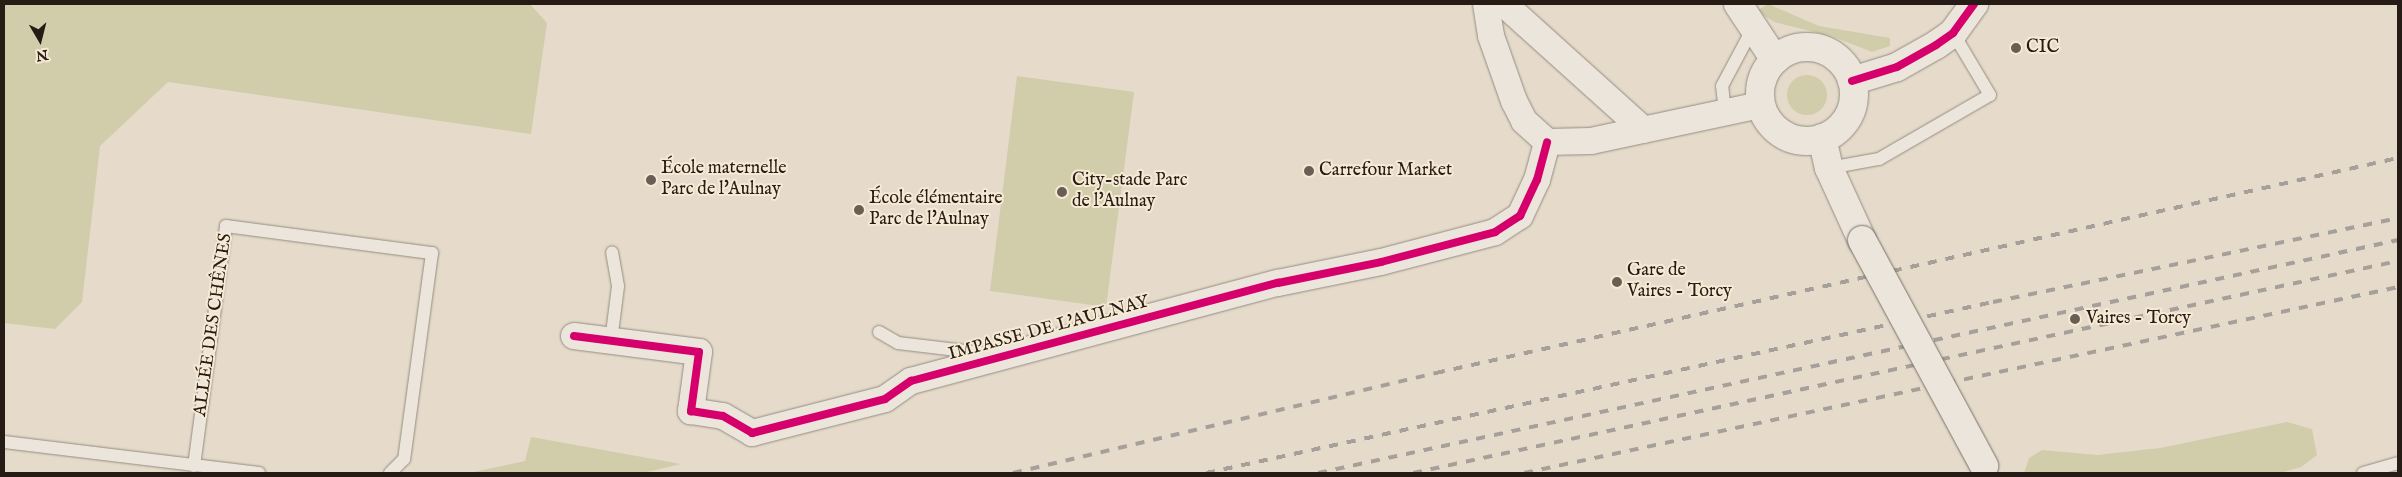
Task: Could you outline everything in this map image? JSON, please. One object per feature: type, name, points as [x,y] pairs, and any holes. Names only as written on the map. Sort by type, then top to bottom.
[{"type":"main road","points":[[1738,4],[1775,60]]},
{"type":"main road","points":[[1852,81],[1897,67],[1953,33],[1974,4]]},
{"type":"main road","points":[[1801,48],[1816,48],[1840,62],[1852,81],[1853,104],[1848,117],[1840,128],[1822,138],[1802,141],[1787,137],[1774,128],[1761,105],[1760,86],[1775,60],[1801,48]]},
{"type":"main road","points":[[1822,138],[1829,168],[1862,240],[1985,470]]},
{"type":"street","points":[[1486,4],[1491,36],[1514,101],[1524,121],[1547,142],[1568,144],[1761,105]]},
{"type":"street","points":[[1504,4],[1644,130]]},
{"type":"street","name":"IMPASSE DE L'AULNAY","points":[[574,336],[699,352],[692,411],[723,416],[752,433],[885,398],[912,381],[1278,283],[1381,262],[1496,232],[1520,216],[1536,180],[1547,142]]},
{"type":"lane","points":[[1725,113],[1722,86],[1753,28]]},
{"type":"lane","points":[[1829,168],[1879,159],[1990,95],[1953,33]]},
{"type":"lane","name":"ALLÉE DES CHÊNES","points":[[194,466],[226,226],[432,253],[404,459],[390,473]]},
{"type":"lane","points":[[611,341],[618,286],[612,253]]},
{"type":"lane","points":[[879,332],[898,343],[970,349],[1004,357]]},
{"type":"lane","points":[[4,442],[259,473]]},
{"type":"lane","points":[[2363,473],[2398,464]]},
{"type":"shaded area","points":[[4,4],[530,4],[547,23],[531,134],[168,82],[100,146],[82,302],[55,329],[4,323]]},
{"type":"shaded area","points":[[1768,4],[1819,26],[1890,38],[1890,46],[1872,52],[1831,36],[1774,22],[1757,11]]},
{"type":"shaded area","points":[[1811,75],[1818,78],[1824,84],[1827,95],[1826,103],[1818,112],[1811,115],[1803,115],[1796,112],[1788,103],[1787,91],[1790,84],[1799,76]]},
{"type":"shaded area","name":"City-stade Parc de l'Aulnay","points":[[1017,76],[1134,92],[1106,307],[990,291]]},
{"type":"shaded area","points":[[2287,422],[2312,429],[2317,455],[2301,467],[2280,473],[2024,473],[2029,458],[2042,450],[2097,455],[2160,448]]},
{"type":"shaded area","points":[[531,437],[681,464],[643,473],[469,473],[525,461]]},
{"type":"railway","points":[[1013,473],[1436,373],[2398,158]]},
{"type":"railway","points":[[1206,473],[1993,302],[2398,218]]},
{"type":"railway","points":[[1318,473],[2398,240]]},
{"type":"railway","points":[[1413,473],[2398,261]]},
{"type":"railway","points":[[1524,473],[2398,287]]},
{"type":"cycle path","points":[[1852,81],[1897,67],[1936,45],[1953,33],[1974,4]]},
{"type":"cycle path","points":[[574,336],[699,352],[691,411],[723,416],[752,433],[885,399],[911,381],[1278,283],[1381,262],[1495,232],[1520,216],[1537,180],[1547,142]]},
{"type":"place","name":"CIC","points":[[2016,48]]},
{"type":"place","name":"Carrefour Market","points":[[1309,171]]},
{"type":"place","name":"École maternelle Parc de l'Aulnay","points":[[651,180]]},
{"type":"place","name":"City-stade Parc de l'Aulnay","points":[[1062,192]]},
{"type":"place","name":"École élémentaire Parc de l'Aulnay","points":[[859,210]]},
{"type":"place","name":"Gare de Vaires - Torcy","points":[[1617,282]]},
{"type":"place","name":"Vaires - Torcy","points":[[2075,319]]}]
